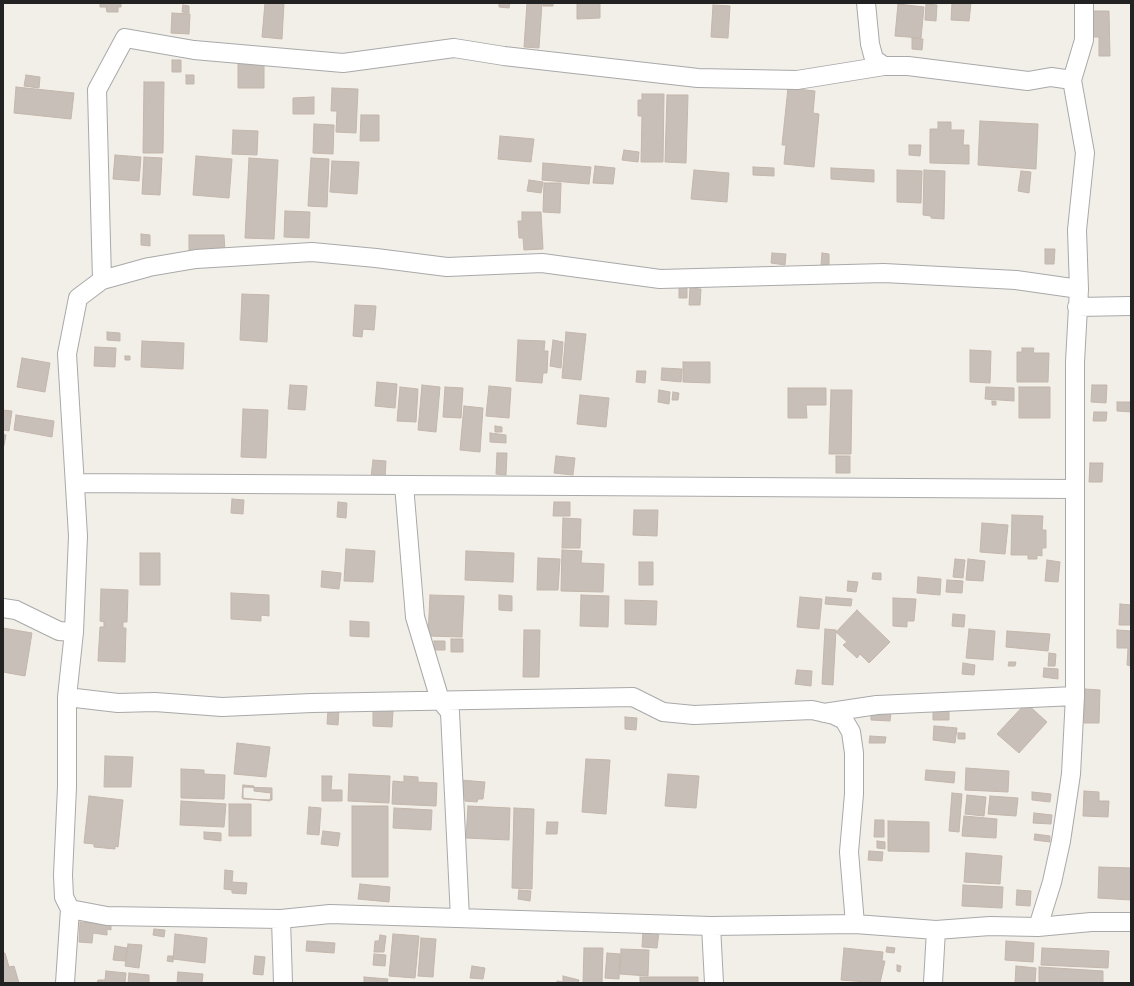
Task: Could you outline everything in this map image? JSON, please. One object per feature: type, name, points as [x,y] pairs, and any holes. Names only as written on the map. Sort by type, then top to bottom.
[{"type":"street","points":[[866,3],[870,44],[874,59],[884,66]]},
{"type":"street","points":[[1038,927],[1052,882],[1061,841],[1071,774],[1075,696],[1075,362],[1079,289],[1078,230],[1085,153],[1072,80],[1084,40],[1084,3]]},
{"type":"street","points":[[102,280],[97,90],[125,38],[194,50],[343,63],[454,48],[504,56],[698,78],[797,80],[884,66],[908,66],[1028,81],[1051,77],[1072,80]]},
{"type":"street","points":[[65,983],[70,909],[64,898],[63,875],[67,787],[67,696],[74,632],[78,536],[67,354],[78,298],[102,280],[149,267],[196,259],[312,252],[376,258],[447,268],[542,262],[660,279],[884,273],[1016,280],[1079,289]]},
{"type":"street","points":[[1077,307],[1131,306]]},
{"type":"street","points":[[75,483],[1075,489]]},
{"type":"street","points":[[404,485],[415,617],[440,700],[450,712],[460,918]]},
{"type":"street","points":[[3,608],[16,610],[59,631],[74,632]]},
{"type":"street","points":[[67,696],[118,703],[155,702],[222,707],[258,704],[633,697],[663,712],[694,715],[812,710],[834,715],[844,720],[851,732],[854,754],[854,794],[849,852],[855,924]]},
{"type":"street","points":[[823,713],[877,705],[1075,696]]},
{"type":"street","points":[[70,909],[107,916],[281,919],[330,914],[712,926],[855,924],[936,930],[990,926],[1038,927],[1091,922],[1131,922]]},
{"type":"street","points":[[281,919],[283,983]]},
{"type":"street","points":[[712,926],[714,983]]},
{"type":"street","points":[[933,983],[936,930]]},
{"type":"building","points":[[100,3],[121,3],[121,7],[118,7],[118,12],[107,12],[106,7],[100,7]]},
{"type":"building","points":[[265,3],[284,3],[282,39],[262,37]]},
{"type":"building","points":[[499,3],[510,3],[509,8],[499,7]]},
{"type":"building","points":[[527,3],[542,3],[539,48],[524,47]]},
{"type":"building","points":[[543,3],[553,3],[553,6],[543,6]]},
{"type":"building","points":[[577,3],[600,3],[600,18],[577,19]]},
{"type":"building","points":[[952,3],[971,3],[969,21],[951,20]]},
{"type":"building","points":[[898,4],[924,7],[921,38],[895,36]]},
{"type":"building","points":[[926,4],[937,5],[936,21],[925,20]]},
{"type":"building","points":[[183,5],[189,6],[189,13],[182,12]]},
{"type":"building","points":[[713,5],[730,6],[728,38],[711,37]]},
{"type":"building","points":[[1093,11],[1109,11],[1110,56],[1099,56],[1099,37],[1093,37]]},
{"type":"building","points":[[172,13],[190,14],[189,34],[171,33]]},
{"type":"building","points":[[912,38],[923,39],[922,50],[912,49]]},
{"type":"building","points":[[172,60],[181,60],[181,72],[172,72]]},
{"type":"building","points":[[238,62],[264,62],[264,88],[238,88]]},
{"type":"building","points":[[26,75],[40,77],[39,88],[24,86]]},
{"type":"building","points":[[186,75],[194,75],[194,84],[186,84]]},
{"type":"building","points":[[144,82],[164,82],[163,153],[143,153]]},
{"type":"building","points":[[16,87],[74,93],[71,119],[14,113]]},
{"type":"building","points":[[332,88],[358,89],[356,133],[336,132],[337,111],[331,111]]},
{"type":"building","points":[[788,88],[815,91],[813,113],[819,114],[814,167],[784,164],[786,145],[782,145]]},
{"type":"building","points":[[642,94],[664,94],[663,162],[641,162],[642,116],[638,116],[638,100],[642,100]]},
{"type":"building","points":[[667,95],[688,95],[686,163],[665,162]]},
{"type":"building","points":[[314,97],[314,114],[293,114],[293,98]]},
{"type":"building","points":[[361,115],[379,115],[379,141],[360,141]]},
{"type":"building","points":[[980,121],[1038,124],[1036,169],[978,165]]},
{"type":"building","points":[[938,122],[951,122],[951,130],[964,130],[963,145],[969,145],[969,164],[930,163],[930,129],[938,129]]},
{"type":"building","points":[[314,124],[334,125],[333,154],[313,153]]},
{"type":"building","points":[[233,130],[258,131],[257,155],[232,154]]},
{"type":"building","points":[[500,136],[534,139],[531,162],[498,159]]},
{"type":"building","points":[[909,145],[921,145],[920,156],[909,155]]},
{"type":"building","points":[[624,150],[639,152],[638,162],[622,160]]},
{"type":"building","points":[[115,155],[141,157],[139,181],[113,179]]},
{"type":"building","points":[[196,156],[232,159],[229,198],[193,195]]},
{"type":"building","points":[[144,157],[162,158],[160,195],[142,194]]},
{"type":"building","points":[[249,158],[278,160],[274,239],[245,238]]},
{"type":"building","points":[[311,158],[329,159],[327,207],[308,206]]},
{"type":"building","points":[[332,161],[359,162],[357,194],[330,192]]},
{"type":"building","points":[[543,163],[591,167],[589,184],[542,180]]},
{"type":"building","points":[[595,166],[615,168],[613,184],[593,183]]},
{"type":"building","points":[[753,167],[774,168],[774,176],[753,175]]},
{"type":"building","points":[[831,168],[874,170],[874,182],[831,179]]},
{"type":"building","points":[[694,170],[729,173],[727,202],[691,199]]},
{"type":"building","points":[[897,170],[922,171],[921,203],[897,202]]},
{"type":"building","points":[[924,170],[945,171],[944,219],[931,218],[931,216],[923,215]]},
{"type":"building","points":[[1021,171],[1031,172],[1029,193],[1018,191]]},
{"type":"building","points":[[529,180],[543,182],[541,193],[527,191]]},
{"type":"building","points":[[544,183],[561,183],[560,213],[543,212]]},
{"type":"building","points":[[285,211],[310,212],[309,238],[284,237]]},
{"type":"building","points":[[522,212],[541,212],[543,249],[524,250],[523,238],[519,238],[518,221],[522,221]]},
{"type":"building","points":[[141,234],[150,235],[150,246],[141,245]]},
{"type":"building","points":[[189,235],[224,235],[225,251],[189,252]]},
{"type":"building","points":[[1045,249],[1055,249],[1054,264],[1045,264]]},
{"type":"building","points":[[772,253],[786,254],[785,265],[771,263]]},
{"type":"building","points":[[822,253],[829,254],[829,265],[821,265]]},
{"type":"building","points":[[679,284],[687,284],[687,298],[679,298]]},
{"type":"building","points":[[690,288],[701,289],[700,305],[689,305]]},
{"type":"building","points":[[242,294],[269,295],[267,342],[240,340]]},
{"type":"building","points":[[355,305],[376,306],[374,330],[363,329],[362,337],[353,336]]},
{"type":"building","points":[[107,332],[120,333],[120,341],[107,340]]},
{"type":"building","points":[[566,332],[586,334],[581,380],[562,378]]},
{"type":"building","points":[[518,340],[545,341],[544,351],[548,351],[547,373],[543,373],[542,383],[516,381]]},
{"type":"building","points":[[553,340],[563,342],[561,368],[550,366]]},
{"type":"building","points":[[142,341],[184,343],[183,369],[141,367]]},
{"type":"building","points":[[95,347],[116,348],[115,367],[94,366]]},
{"type":"building","points":[[1022,348],[1034,348],[1033,353],[1049,353],[1048,382],[1017,382],[1017,352],[1022,352]]},
{"type":"building","points":[[970,350],[991,351],[990,383],[970,382]]},
{"type":"building","points":[[125,356],[130,356],[130,360],[125,360]]},
{"type":"building","points":[[22,358],[50,363],[45,392],[17,387]]},
{"type":"building","points":[[683,362],[710,362],[710,383],[683,382]]},
{"type":"building","points":[[662,368],[682,369],[681,382],[661,380]]},
{"type":"building","points":[[637,371],[646,371],[645,383],[636,382]]},
{"type":"building","points":[[377,382],[397,384],[395,408],[375,406]]},
{"type":"building","points":[[290,385],[307,386],[305,410],[288,409]]},
{"type":"building","points":[[422,385],[440,387],[436,432],[418,430]]},
{"type":"building","points":[[1092,385],[1107,385],[1106,403],[1091,402]]},
{"type":"building","points":[[489,386],[511,388],[509,418],[486,416]]},
{"type":"building","points":[[400,387],[418,389],[416,422],[397,421]]},
{"type":"building","points":[[445,387],[463,388],[461,418],[443,417]]},
{"type":"building","points":[[986,387],[1014,388],[1014,401],[985,399]]},
{"type":"building","points":[[1019,387],[1050,387],[1050,418],[1019,418]]},
{"type":"building","points":[[788,388],[826,388],[826,405],[806,405],[807,418],[788,418]]},
{"type":"building","points":[[659,390],[670,392],[669,404],[658,402]]},
{"type":"building","points":[[831,390],[852,390],[851,454],[829,454]]},
{"type":"building","points":[[673,392],[679,393],[678,400],[672,400]]},
{"type":"building","points":[[580,395],[609,398],[606,427],[577,424]]},
{"type":"building","points":[[992,401],[996,401],[996,405],[992,405]]},
{"type":"building","points":[[1117,402],[1131,402],[1131,412],[1117,411]]},
{"type":"building","points":[[464,406],[483,408],[480,452],[460,450]]},
{"type":"building","points":[[243,409],[268,410],[266,458],[241,457]]},
{"type":"building","points":[[3,410],[12,411],[9,431],[3,430]]},
{"type":"building","points":[[1094,412],[1107,412],[1106,421],[1093,421]]},
{"type":"building","points":[[16,415],[54,421],[52,437],[14,430]]},
{"type":"building","points":[[495,426],[502,427],[502,432],[495,432]]},
{"type":"building","points":[[490,433],[506,435],[506,443],[490,442]]},
{"type":"building","points":[[3,434],[6,435],[3,450]]},
{"type":"building","points":[[497,453],[507,453],[506,475],[496,474]]},
{"type":"building","points":[[556,456],[575,458],[573,475],[554,473]]},
{"type":"building","points":[[836,456],[850,456],[850,473],[836,473]]},
{"type":"building","points":[[373,460],[386,461],[385,478],[371,477]]},
{"type":"building","points":[[1090,463],[1103,463],[1102,482],[1089,482]]},
{"type":"building","points":[[232,499],[244,500],[243,514],[231,513]]},
{"type":"building","points":[[338,502],[347,503],[346,518],[337,517]]},
{"type":"building","points":[[554,502],[570,502],[570,516],[553,516]]},
{"type":"building","points":[[634,510],[658,510],[657,536],[633,535]]},
{"type":"building","points":[[1012,515],[1043,516],[1042,530],[1046,530],[1046,548],[1042,548],[1042,556],[1037,555],[1037,559],[1028,559],[1028,555],[1011,555]]},
{"type":"building","points":[[563,518],[581,519],[580,548],[562,548]]},
{"type":"building","points":[[982,523],[1008,525],[1005,554],[980,552]]},
{"type":"building","points":[[346,549],[375,551],[373,582],[344,581]]},
{"type":"building","points":[[562,550],[582,551],[581,563],[604,564],[603,592],[561,591]]},
{"type":"building","points":[[466,551],[514,553],[513,582],[465,580]]},
{"type":"building","points":[[140,553],[160,553],[160,585],[140,585]]},
{"type":"building","points":[[538,558],[560,559],[558,590],[537,590]]},
{"type":"building","points":[[955,559],[965,560],[963,578],[953,577]]},
{"type":"building","points":[[968,559],[985,561],[983,581],[966,580]]},
{"type":"building","points":[[1047,560],[1060,562],[1058,582],[1045,581]]},
{"type":"building","points":[[639,562],[653,562],[653,585],[639,585]]},
{"type":"building","points":[[322,571],[341,573],[339,589],[321,587]]},
{"type":"building","points":[[873,573],[881,573],[881,580],[872,579]]},
{"type":"building","points":[[918,577],[941,579],[940,595],[917,593]]},
{"type":"building","points":[[947,580],[963,581],[962,593],[946,592]]},
{"type":"building","points":[[848,581],[858,582],[856,592],[847,591]]},
{"type":"building","points":[[101,589],[128,590],[127,622],[123,622],[123,628],[126,628],[125,662],[98,661],[100,627],[104,627],[104,622],[100,621]]},
{"type":"building","points":[[231,593],[269,595],[269,616],[261,615],[261,621],[231,619]]},
{"type":"building","points":[[430,595],[464,596],[462,637],[428,636]]},
{"type":"building","points":[[499,595],[512,596],[512,611],[499,610]]},
{"type":"building","points":[[581,595],[609,596],[608,627],[580,626]]},
{"type":"building","points":[[800,597],[822,599],[819,629],[797,627]]},
{"type":"building","points":[[826,597],[852,599],[851,606],[825,604]]},
{"type":"building","points":[[893,598],[916,599],[914,621],[907,621],[907,627],[893,626]]},
{"type":"building","points":[[625,600],[657,601],[656,625],[625,624]]},
{"type":"building","points":[[1120,604],[1131,605],[1131,625],[1119,625]]},
{"type":"building","points":[[857,610],[890,642],[869,663],[860,654],[857,658],[843,645],[847,642],[836,632]]},
{"type":"building","points":[[953,614],[965,615],[964,627],[952,626]]},
{"type":"building","points":[[350,621],[369,622],[369,637],[350,636]]},
{"type":"building","points":[[3,628],[32,633],[25,676],[3,672]]},
{"type":"building","points":[[825,629],[836,630],[833,685],[822,684]]},
{"type":"building","points":[[969,629],[995,631],[993,660],[966,658]]},
{"type":"building","points":[[524,630],[540,630],[539,677],[523,677]]},
{"type":"building","points":[[1117,630],[1131,631],[1131,666],[1127,665],[1128,648],[1117,648]]},
{"type":"building","points":[[1007,631],[1050,634],[1048,651],[1006,647]]},
{"type":"building","points":[[451,639],[463,639],[463,652],[451,652]]},
{"type":"building","points":[[434,641],[445,641],[445,650],[434,650]]},
{"type":"building","points":[[1049,653],[1056,654],[1055,666],[1048,666]]},
{"type":"building","points":[[1009,662],[1016,662],[1015,666],[1008,666]]},
{"type":"building","points":[[963,663],[975,665],[974,675],[962,674]]},
{"type":"building","points":[[1044,668],[1058,669],[1058,679],[1043,677]]},
{"type":"building","points":[[797,670],[812,671],[811,686],[795,684]]},
{"type":"building","points":[[1085,689],[1100,690],[1099,723],[1084,723]]},
{"type":"building","points":[[1026,703],[1047,722],[1019,753],[997,734]]},
{"type":"building","points":[[933,704],[949,704],[949,720],[933,720]]},
{"type":"building","points":[[328,709],[339,710],[338,725],[327,724]]},
{"type":"building","points":[[373,710],[393,711],[392,727],[373,726]]},
{"type":"building","points":[[871,712],[891,713],[890,721],[871,720]]},
{"type":"building","points":[[625,717],[637,718],[636,730],[625,729]]},
{"type":"building","points":[[934,726],[957,728],[955,743],[933,740]]},
{"type":"building","points":[[958,733],[965,733],[965,739],[958,739]]},
{"type":"building","points":[[870,736],[886,737],[885,743],[869,743]]},
{"type":"building","points":[[237,743],[270,747],[266,777],[234,774]]},
{"type":"building","points":[[105,756],[133,757],[131,787],[104,787]]},
{"type":"building","points":[[586,759],[610,760],[606,814],[582,812]]},
{"type":"building","points":[[966,768],[1009,771],[1008,792],[965,790]]},
{"type":"building","points":[[181,769],[204,770],[204,774],[225,775],[224,799],[181,798]]},
{"type":"building","points":[[926,770],[955,772],[954,783],[925,780]]},
{"type":"building","points":[[349,774],[390,776],[389,803],[348,801]]},
{"type":"building","points":[[668,774],[699,776],[696,808],[665,806]]},
{"type":"building","points":[[322,776],[332,776],[331,790],[342,790],[342,801],[322,801]]},
{"type":"building","points":[[404,776],[418,777],[418,782],[437,783],[436,806],[392,804],[393,781],[404,782]]},
{"type":"building","points":[[460,780],[485,782],[483,799],[478,799],[477,802],[465,801],[465,798],[459,797]]},
{"type":"building","points":[[243,785],[254,786],[254,791],[271,793],[270,801],[242,798]]},
{"type":"building","points":[[243,787],[272,788],[272,800],[243,799]]},
{"type":"building","points":[[1084,791],[1099,792],[1099,801],[1109,801],[1108,817],[1083,816]]},
{"type":"building","points":[[1032,792],[1051,794],[1050,802],[1032,800]]},
{"type":"building","points":[[952,793],[962,794],[959,832],[949,831]]},
{"type":"building","points":[[967,795],[986,797],[984,816],[965,814]]},
{"type":"building","points":[[89,796],[123,800],[118,847],[115,846],[115,849],[94,847],[94,844],[84,843]]},
{"type":"building","points":[[990,796],[1018,798],[1016,816],[988,814]]},
{"type":"building","points":[[181,801],[226,804],[224,827],[180,825]]},
{"type":"building","points":[[229,804],[251,804],[251,836],[229,836]]},
{"type":"building","points":[[352,806],[388,806],[388,877],[352,877]]},
{"type":"building","points":[[468,806],[510,808],[509,840],[466,838]]},
{"type":"building","points":[[309,807],[321,808],[319,835],[307,834]]},
{"type":"building","points":[[394,808],[432,810],[431,830],[393,828]]},
{"type":"building","points":[[514,808],[534,809],[532,889],[512,888]]},
{"type":"building","points":[[1034,813],[1052,815],[1051,824],[1033,823]]},
{"type":"building","points":[[964,816],[997,819],[996,838],[962,836]]},
{"type":"building","points":[[875,820],[884,820],[884,837],[874,837]]},
{"type":"building","points":[[888,821],[929,822],[929,852],[888,851]]},
{"type":"building","points":[[547,822],[558,822],[557,834],[546,834]]},
{"type":"building","points":[[323,831],[340,833],[338,846],[321,844]]},
{"type":"building","points":[[204,832],[221,833],[221,841],[204,839]]},
{"type":"building","points":[[1035,834],[1050,836],[1050,842],[1034,840]]},
{"type":"building","points":[[877,841],[885,842],[885,849],[877,848]]},
{"type":"building","points":[[869,851],[883,852],[882,861],[868,860]]},
{"type":"building","points":[[966,853],[1002,856],[1000,884],[964,882]]},
{"type":"building","points":[[1099,867],[1131,868],[1131,900],[1098,898]]},
{"type":"building","points":[[225,870],[233,871],[232,882],[247,883],[246,894],[232,893],[232,890],[224,889]]},
{"type":"building","points":[[360,884],[390,887],[389,902],[358,899]]},
{"type":"building","points":[[963,885],[1003,887],[1002,908],[962,906]]},
{"type":"building","points":[[519,890],[531,891],[530,901],[518,899]]},
{"type":"building","points":[[1017,890],[1031,891],[1030,906],[1016,905]]},
{"type":"building","points":[[80,922],[111,925],[111,930],[107,929],[107,935],[93,933],[92,943],[79,942]]},
{"type":"building","points":[[154,929],[165,930],[164,937],[153,935]]},
{"type":"building","points":[[643,930],[659,932],[657,948],[642,947]]},
{"type":"building","points":[[175,934],[207,938],[205,963],[173,959]]},
{"type":"building","points":[[393,934],[419,936],[415,978],[389,976]]},
{"type":"building","points":[[380,935],[386,936],[384,952],[374,952],[375,941],[379,941]]},
{"type":"building","points":[[421,938],[436,939],[433,977],[418,976]]},
{"type":"building","points":[[307,941],[335,943],[334,953],[306,951]]},
{"type":"building","points":[[1006,941],[1034,943],[1033,962],[1005,960]]},
{"type":"building","points":[[128,944],[142,945],[139,968],[125,966]]},
{"type":"building","points":[[115,946],[127,948],[125,961],[113,960]]},
{"type":"building","points":[[887,947],[895,948],[894,953],[886,952]]},
{"type":"building","points":[[584,948],[603,948],[602,983],[583,983]]},
{"type":"building","points":[[844,948],[883,952],[882,961],[885,961],[880,983],[841,980]]},
{"type":"building","points":[[1042,948],[1109,951],[1108,968],[1041,965]]},
{"type":"building","points":[[621,949],[649,950],[648,976],[620,974]]},
{"type":"building","points":[[3,953],[5,953],[9,967],[14,966],[19,983],[3,983]]},
{"type":"building","points":[[607,953],[620,954],[619,979],[605,978]]},
{"type":"building","points":[[374,954],[386,955],[385,966],[373,965]]},
{"type":"building","points":[[168,956],[173,956],[173,962],[167,961]]},
{"type":"building","points":[[255,956],[265,957],[263,975],[253,974]]},
{"type":"building","points":[[897,965],[901,966],[900,972],[897,971]]},
{"type":"building","points":[[472,966],[485,968],[483,979],[470,978]]},
{"type":"building","points":[[1016,966],[1036,968],[1035,983],[1015,983]]},
{"type":"building","points":[[1039,967],[1103,971],[1103,983],[1039,983]]},
{"type":"building","points":[[106,971],[126,973],[125,983],[97,983],[98,980],[105,980]]},
{"type":"building","points":[[178,972],[203,974],[202,983],[177,983]]},
{"type":"building","points":[[129,973],[149,975],[149,983],[128,983]]},
{"type":"building","points":[[563,976],[579,980],[578,983],[557,983],[557,981],[563,982]]},
{"type":"building","points":[[364,977],[388,979],[387,983],[364,983]]},
{"type":"building","points":[[640,977],[698,977],[698,983],[640,983]]}]
